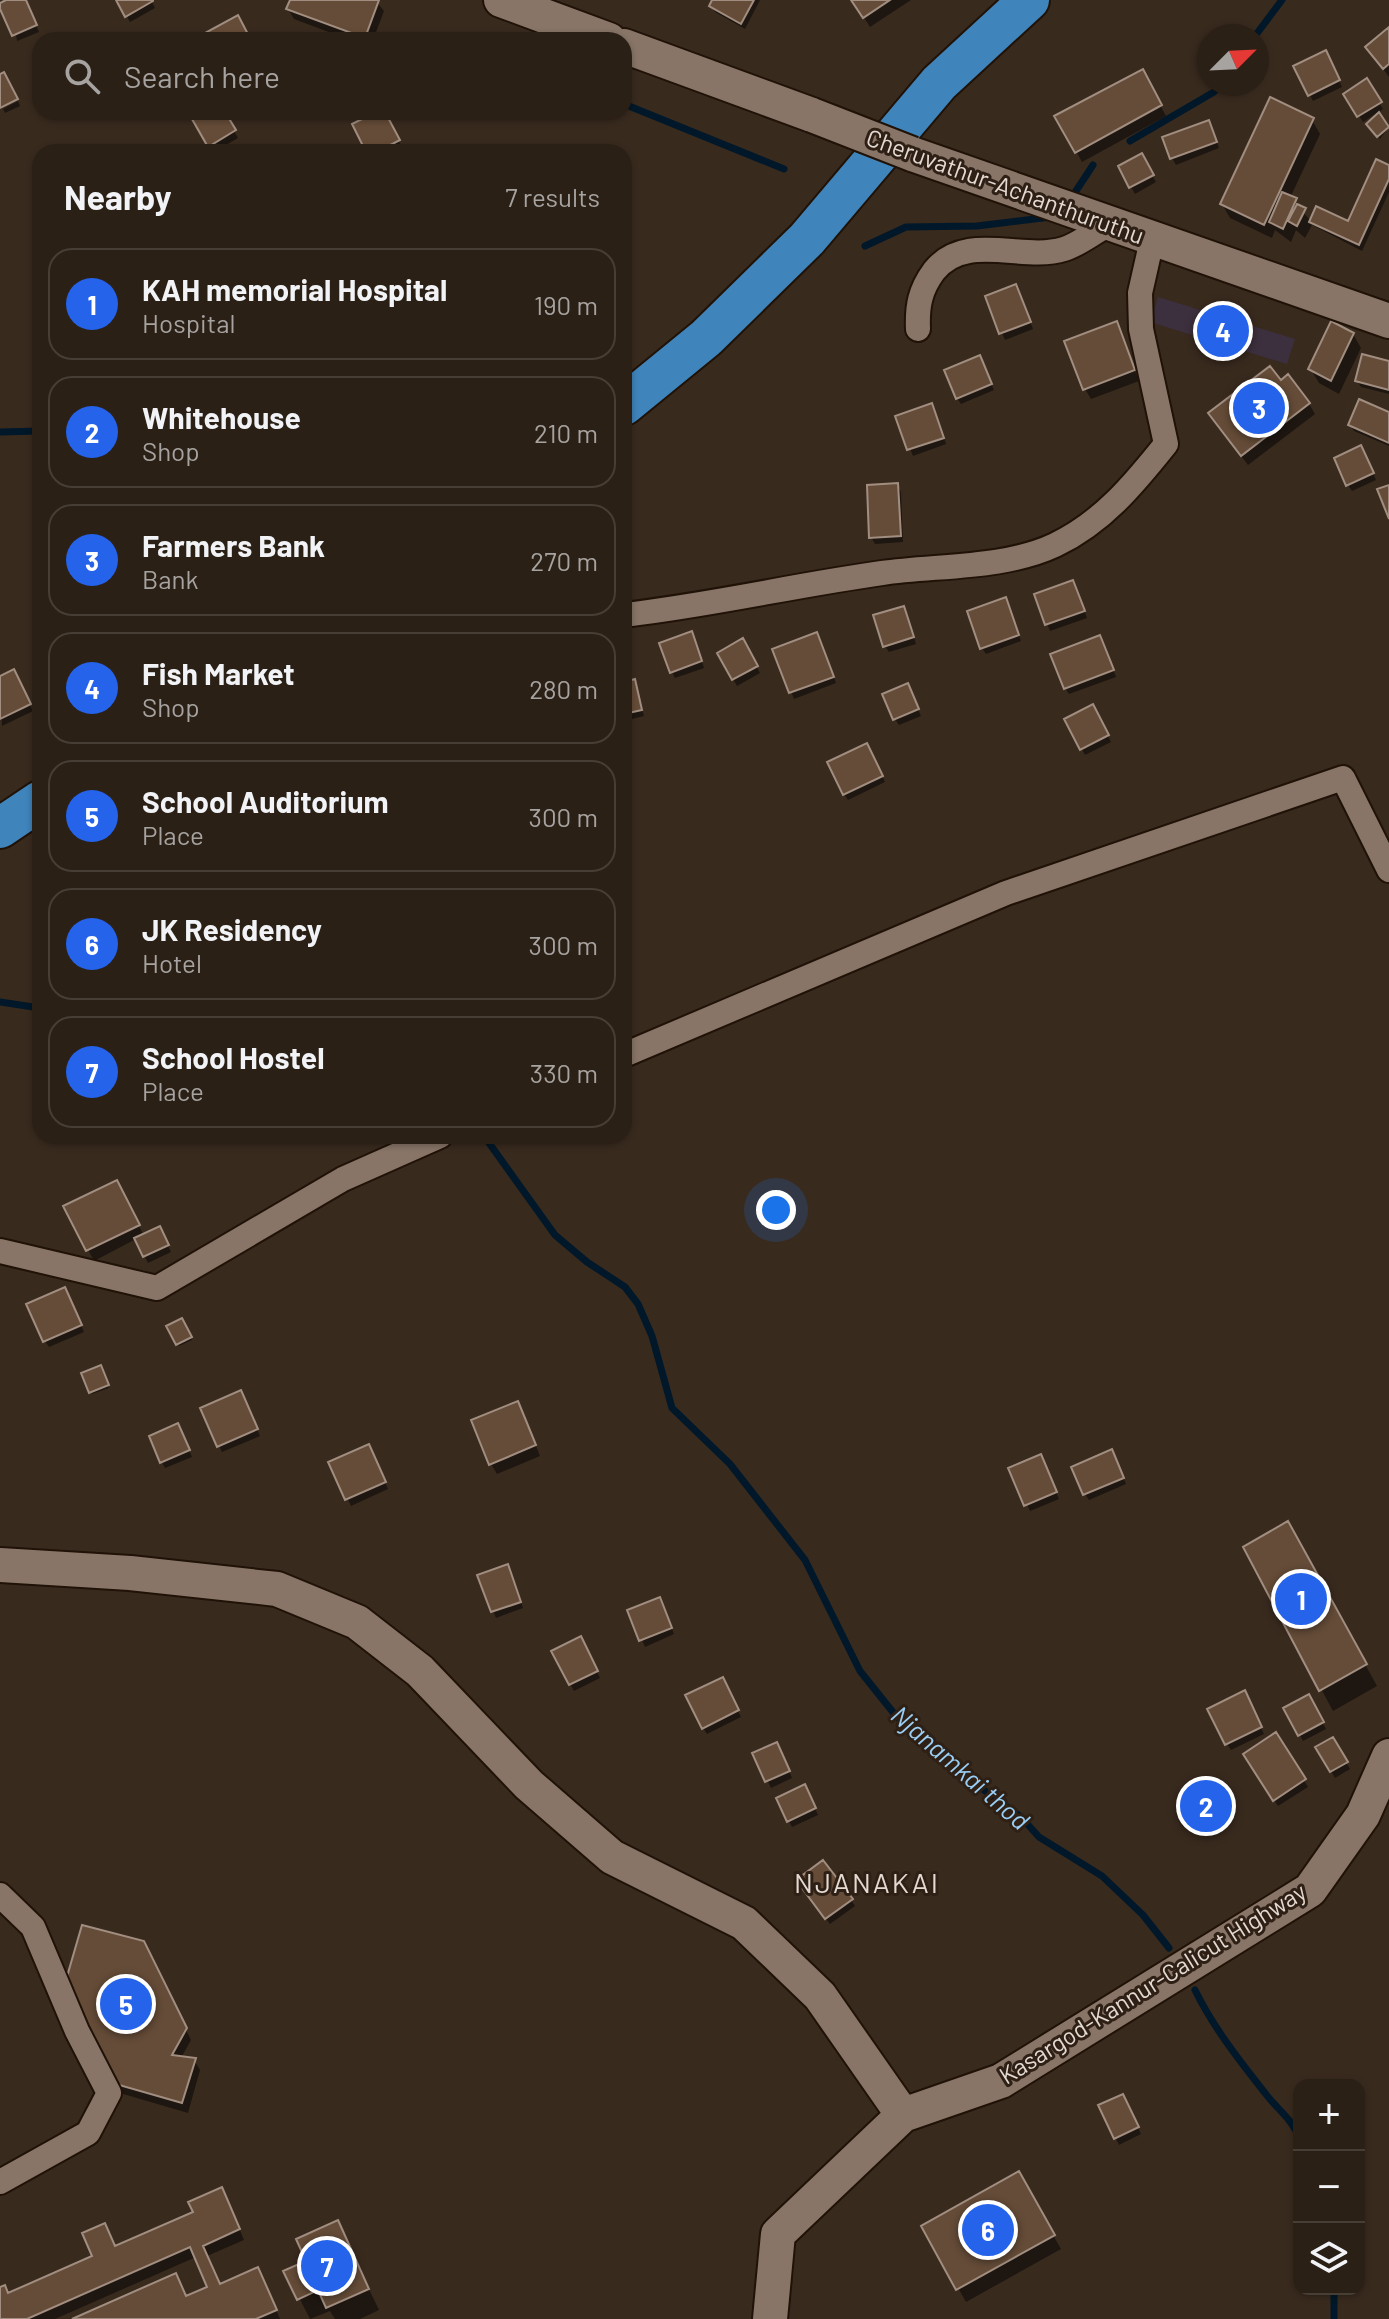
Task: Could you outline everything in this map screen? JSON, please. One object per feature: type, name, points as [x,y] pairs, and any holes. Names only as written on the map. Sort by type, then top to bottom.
[{"type":"highway","points":[[632,398],[706,338],[807,239],[939,83],[1029,0]]},
{"type":"highway","points":[[0,828],[32,806]]},
{"type":"main road","points":[[501,0],[587,32]]},
{"type":"main road","name":"Cheruvathur-Achanthuruthu","points":[[632,49],[1050,204],[1389,321]]},
{"type":"main road","points":[[0,1565],[130,1573],[277,1589],[357,1622],[420,1671],[529,1785],[612,1857],[744,1923],[820,1996],[903,2115],[778,2234],[770,2319]]},
{"type":"main road","name":"Kasargod-Kannur-Calicut Highway","points":[[903,2115],[1001,2081],[1310,1890],[1363,1815],[1389,1756]]},
{"type":"street","points":[[918,329],[917,305],[927,281],[941,263],[962,251],[1065,249],[1103,223]]},
{"type":"street","points":[[632,614],[881,573],[1000,560],[1052,546],[1087,528],[1120,500],[1166,444],[1141,329],[1140,293],[1152,240]]},
{"type":"street","points":[[632,1052],[1006,893],[1343,778],[1389,870]]},
{"type":"street","points":[[0,1251],[157,1288],[343,1179],[422,1144]]},
{"type":"street","points":[[0,1895],[33,1927],[77,2031],[109,2093],[88,2133],[0,2182]]},
{"type":"shaded area","points":[[1158,297],[1295,339],[1287,364],[1150,322]]},
{"type":"building","points":[[26,0],[37,25],[12,36],[0,9],[0,3]]},
{"type":"building","points":[[116,0],[153,0],[153,1],[125,17]]},
{"type":"building","points":[[290,0],[379,0],[367,32],[349,32],[286,9]]},
{"type":"building","points":[[712,0],[754,0],[741,24],[709,6]]},
{"type":"building","points":[[851,0],[890,0],[863,18]]},
{"type":"building","points":[[238,15],[247,32],[207,32]]},
{"type":"building","points":[[1389,27],[1389,64],[1383,69],[1365,47]]},
{"type":"building","points":[[1326,50],[1340,80],[1308,96],[1293,66]]},
{"type":"building","points":[[1143,69],[1162,105],[1075,153],[1054,116]]},
{"type":"building","points":[[4,72],[18,99],[0,108],[0,74]]},
{"type":"building","points":[[1367,78],[1382,102],[1357,117],[1343,94]]},
{"type":"building","points":[[1270,97],[1314,118],[1264,225],[1220,204]]},
{"type":"building","points":[[1379,112],[1389,127],[1377,137],[1366,124]]},
{"type":"building","points":[[193,120],[230,120],[236,130],[213,144],[206,144]]},
{"type":"building","points":[[360,120],[389,120],[400,140],[392,144],[362,144],[352,124]]},
{"type":"building","points":[[1209,120],[1217,142],[1170,159],[1162,137]]},
{"type":"building","points":[[1142,153],[1154,175],[1129,188],[1118,166]]},
{"type":"building","points":[[1376,159],[1389,165],[1389,179],[1359,245],[1309,222],[1316,206],[1348,221]]},
{"type":"building","points":[[1282,192],[1297,198],[1283,229],[1269,222]]},
{"type":"building","points":[[1297,204],[1306,208],[1297,226],[1288,221]]},
{"type":"building","points":[[1016,284],[1031,322],[999,334],[985,296]]},
{"type":"building","points":[[1117,321],[1135,370],[1083,390],[1064,341]]},
{"type":"building","points":[[1331,321],[1354,333],[1331,381],[1308,369]]},
{"type":"building","points":[[1362,354],[1389,361],[1389,390],[1355,381]]},
{"type":"building","points":[[980,355],[992,384],[956,399],[944,370]]},
{"type":"building","points":[[1270,366],[1281,380],[1288,374],[1310,403],[1241,456],[1208,413]]},
{"type":"building","points":[[1359,399],[1389,412],[1389,443],[1348,425]]},
{"type":"building","points":[[932,403],[944,438],[907,450],[895,416]]},
{"type":"building","points":[[1361,445],[1374,473],[1346,486],[1334,458]]},
{"type":"building","points":[[898,483],[901,536],[869,538],[867,485]]},
{"type":"building","points":[[1389,485],[1389,519],[1377,489]]},
{"type":"building","points":[[1073,580],[1085,611],[1045,625],[1034,594]]},
{"type":"building","points":[[1006,597],[1019,635],[980,649],[967,611]]},
{"type":"building","points":[[904,606],[914,637],[883,647],[873,615]]},
{"type":"building","points":[[692,631],[702,661],[670,673],[659,643]]},
{"type":"building","points":[[817,632],[834,677],[789,693],[772,649]]},
{"type":"building","points":[[1100,635],[1114,670],[1064,689],[1050,654]]},
{"type":"building","points":[[743,638],[758,666],[732,680],[717,653]]},
{"type":"building","points":[[14,669],[31,704],[0,719],[0,676]]},
{"type":"building","points":[[635,679],[642,710],[632,712],[632,680]]},
{"type":"building","points":[[908,683],[919,709],[893,720],[882,694]]},
{"type":"building","points":[[1093,704],[1109,735],[1080,750],[1064,719]]},
{"type":"building","points":[[867,743],[883,776],[843,795],[827,762]]},
{"type":"building","points":[[117,1180],[140,1225],[86,1251],[63,1206]]},
{"type":"building","points":[[160,1226],[169,1245],[143,1257],[134,1238]]},
{"type":"building","points":[[65,1287],[82,1325],[43,1342],[26,1304]]},
{"type":"building","points":[[182,1318],[192,1337],[176,1345],[166,1326]]},
{"type":"building","points":[[101,1365],[109,1385],[89,1393],[81,1373]]},
{"type":"building","points":[[241,1390],[258,1429],[217,1447],[200,1408]]},
{"type":"building","points":[[518,1401],[536,1445],[489,1465],[471,1420]]},
{"type":"building","points":[[178,1423],[190,1450],[160,1463],[149,1436]]},
{"type":"building","points":[[369,1444],[386,1482],[345,1500],[328,1462]]},
{"type":"building","points":[[1112,1449],[1124,1478],[1083,1495],[1071,1467]]},
{"type":"building","points":[[1041,1454],[1057,1492],[1024,1506],[1008,1468]]},
{"type":"building","points":[[1288,1521],[1367,1664],[1319,1691],[1243,1547]]},
{"type":"building","points":[[508,1564],[521,1602],[491,1612],[477,1575]]},
{"type":"building","points":[[660,1597],[672,1628],[639,1641],[627,1610]]},
{"type":"building","points":[[581,1636],[598,1671],[569,1685],[551,1651]]},
{"type":"building","points":[[723,1677],[739,1710],[702,1729],[685,1695]]},
{"type":"building","points":[[1245,1690],[1262,1727],[1225,1745],[1207,1709]]},
{"type":"building","points":[[1309,1694],[1324,1722],[1298,1736],[1283,1708]]},
{"type":"building","points":[[1276,1732],[1306,1779],[1273,1801],[1243,1754]]},
{"type":"building","points":[[1333,1737],[1348,1762],[1330,1772],[1315,1747]]},
{"type":"building","points":[[777,1742],[790,1771],[765,1782],[752,1753]]},
{"type":"building","points":[[805,1784],[816,1808],[787,1822],[776,1798]]},
{"type":"building","points":[[823,1860],[853,1899],[825,1919],[796,1880]]},
{"type":"building","points":[[82,1925],[144,1941],[187,2028],[172,2055],[196,2058],[182,2103],[105,2081],[66,1980]]},
{"type":"building","points":[[1123,2094],[1139,2127],[1114,2139],[1098,2105]]},
{"type":"building","points":[[1019,2171],[1055,2235],[956,2290],[921,2226]]},
{"type":"building","points":[[222,2187],[240,2229],[203,2246],[220,2284],[258,2267],[277,2310],[256,2319],[72,2319],[176,2273],[186,2296],[207,2287],[190,2247],[27,2319],[0,2319],[0,2287],[5,2285],[8,2293],[92,2256],[82,2233],[105,2223],[115,2246],[193,2212],[188,2202]]},
{"type":"building","points":[[338,2220],[369,2289],[326,2308],[318,2290],[297,2300],[283,2271],[306,2261],[296,2239]]},
{"type":"waterway","points":[[1264,24],[1282,0]]},
{"type":"waterway","points":[[1130,141],[1207,96]]},
{"type":"waterway","points":[[632,107],[784,169]]},
{"type":"waterway","points":[[1070,200],[1093,165]]},
{"type":"waterway","points":[[865,246],[906,227],[977,226],[1051,217]]},
{"type":"waterway","points":[[0,432],[32,431]]},
{"type":"waterway","name":"Njanamkai thod","points":[[0,1002],[32,1007]]},
{"type":"waterway","name":"Njanamkai thod","points":[[490,1144],[555,1235],[587,1262],[625,1287],[638,1304],[652,1336],[672,1408],[730,1464],[805,1560],[860,1671],[896,1716],[951,1766],[1021,1817],[1039,1837],[1102,1876],[1143,1915],[1169,1948]]},
{"type":"waterway","name":"Njanamkai thod","points":[[1195,1990],[1227,2043],[1293,2126]]},
{"type":"waterway","name":"Njanamkai thod","points":[[1334,2295],[1334,2319]]},
{"type":"place","name":"Fish Market","points":[[1223,331]]},
{"type":"place","name":"Farmers Bank","points":[[1259,408]]},
{"type":"place","name":"KAH memorial Hospital","points":[[1301,1599]]},
{"type":"place","name":"Whitehouse","points":[[1206,1806]]},
{"type":"place","name":"School Auditorium","points":[[126,2004]]},
{"type":"place","name":"JK Residency","points":[[988,2230]]},
{"type":"place","name":"School Hostel","points":[[327,2266]]},
{"type":"district","name":"NJANAKAI","points":[[867,1883]]}]
